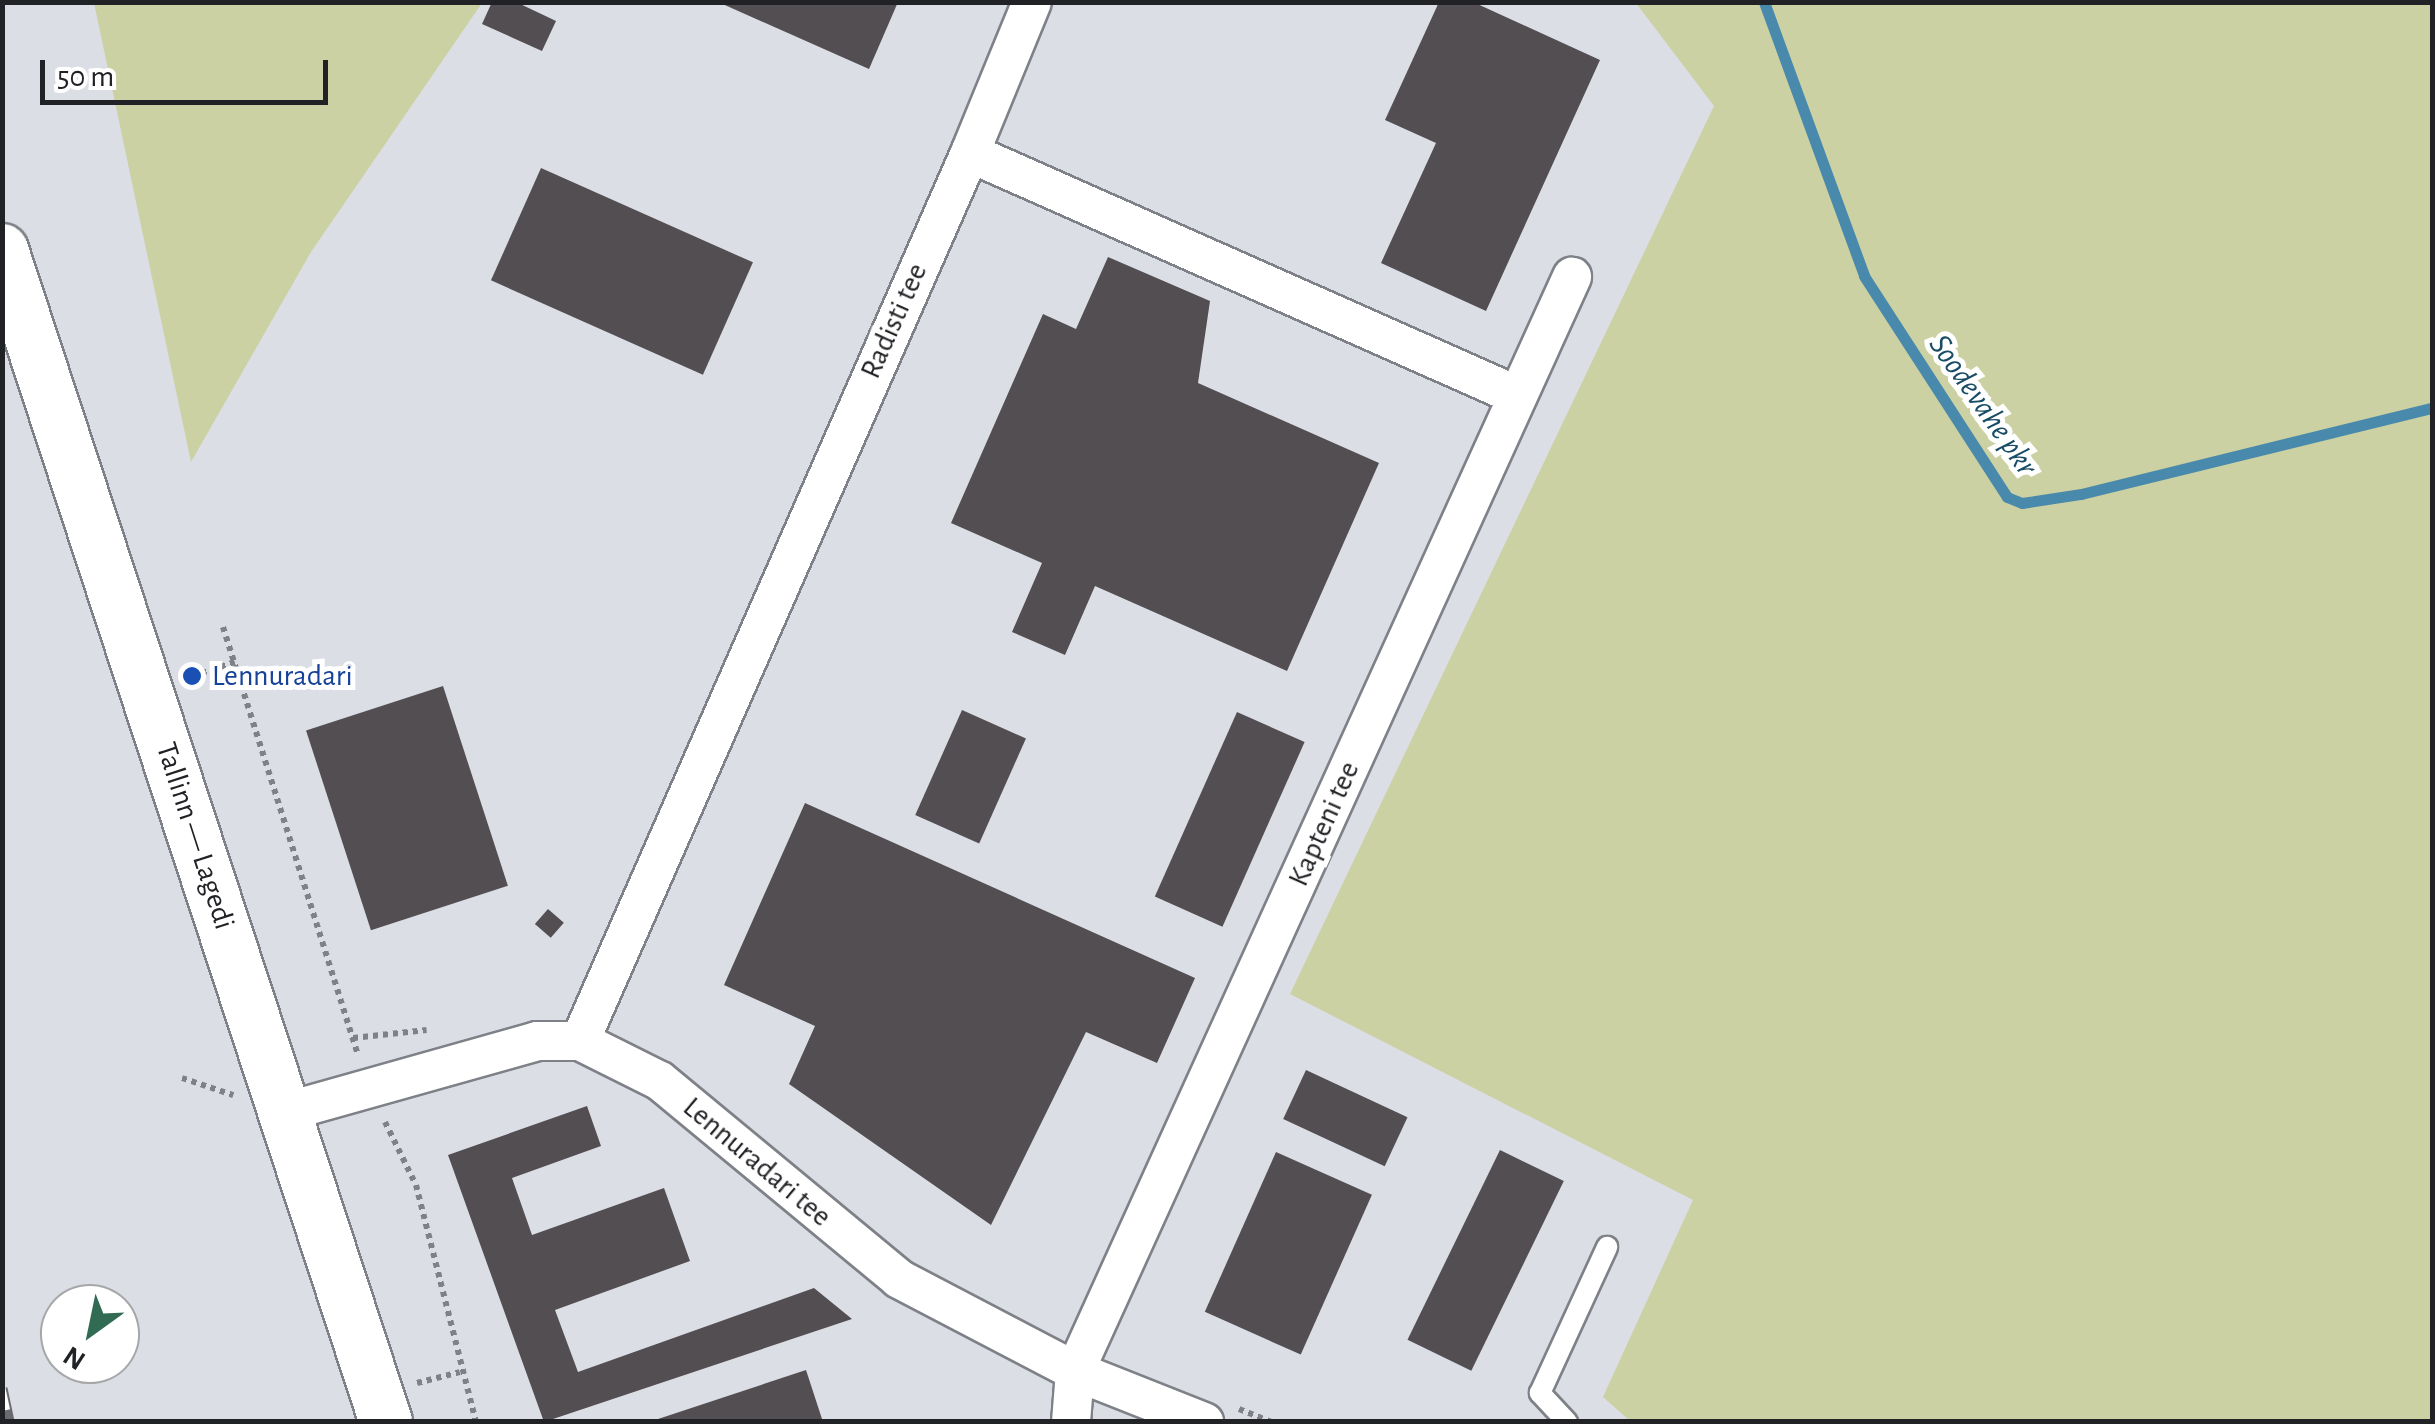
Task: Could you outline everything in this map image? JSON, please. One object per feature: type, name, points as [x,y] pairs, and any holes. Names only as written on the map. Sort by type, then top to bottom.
[{"type":"street","name":"Radisti tee","points":[[580,1040],[970,153],[1032,2]]},
{"type":"street","points":[[970,153],[1518,396]]},
{"type":"street","name":"Tallinn — Lagedi","points":[[2,250],[386,1422]]},
{"type":"street","name":"Kapteni tee","points":[[1071,1422],[1076,1371],[1572,277]]},
{"type":"street","points":[[285,1112],[537,1041],[580,1040]]},
{"type":"street","name":"Lennuradari tee","points":[[580,1040],[660,1081],[899,1280],[1076,1371],[1204,1422]]},
{"type":"lane","points":[[1567,1422],[1540,1393],[1608,1247]]},
{"type":"path","points":[[224,627],[370,1091],[416,1185],[476,1422]]},
{"type":"path","points":[[192,676],[235,662]]},
{"type":"green space","points":[[94,3],[482,3],[311,252],[191,462]]},
{"type":"green space","points":[[1636,3],[2432,3],[2432,1421],[1630,1421],[1603,1397],[1693,1200],[1290,994],[1714,106]]},
{"type":"building","points":[[492,2],[516,2],[556,21],[542,51],[482,24]]},
{"type":"building","points":[[718,2],[898,2],[869,69]]},
{"type":"building","points":[[1439,2],[1473,2],[1600,60],[1486,311],[1381,263],[1436,143],[1385,120]]},
{"type":"building","points":[[541,168],[753,262],[703,375],[491,280]]},
{"type":"building","points":[[1108,257],[1210,301],[1198,383],[1379,463],[1287,671],[1095,586],[1065,655],[1012,632],[1042,563],[951,523],[1043,314],[1076,329]]},
{"type":"building","points":[[443,686],[508,886],[371,930],[306,730]]},
{"type":"building","points":[[962,710],[1026,738],[979,844],[915,815]]},
{"type":"building","points":[[1237,712],[1305,742],[1222,927],[1155,897]]},
{"type":"building","points":[[805,803],[1195,978],[1157,1063],[1086,1032],[991,1225],[789,1084],[815,1026],[724,985]]},
{"type":"building","points":[[548,909],[564,923],[551,938],[535,924]]},
{"type":"building","points":[[1306,1070],[1408,1117],[1385,1166],[1283,1119]]},
{"type":"building","points":[[587,1106],[601,1146],[512,1178],[532,1235],[664,1188],[690,1261],[555,1310],[578,1372],[814,1288],[852,1319],[544,1422],[448,1155]]},
{"type":"building","points":[[1500,1150],[1564,1181],[1471,1371],[1408,1340]]},
{"type":"building","points":[[1276,1152],[1372,1195],[1301,1355],[1205,1312]]},
{"type":"building","points":[[806,1370],[823,1422],[652,1422],[652,1421]]},
{"type":"waterway","name":"Soodevahe pkr","points":[[1764,2],[1864,276],[2007,497],[2022,503],[2081,494],[2432,408]]},
{"type":"railway","points":[[2,1388],[9,1422]]},
{"type":"place","name":"Lennuradari","points":[[192,676]]}]
